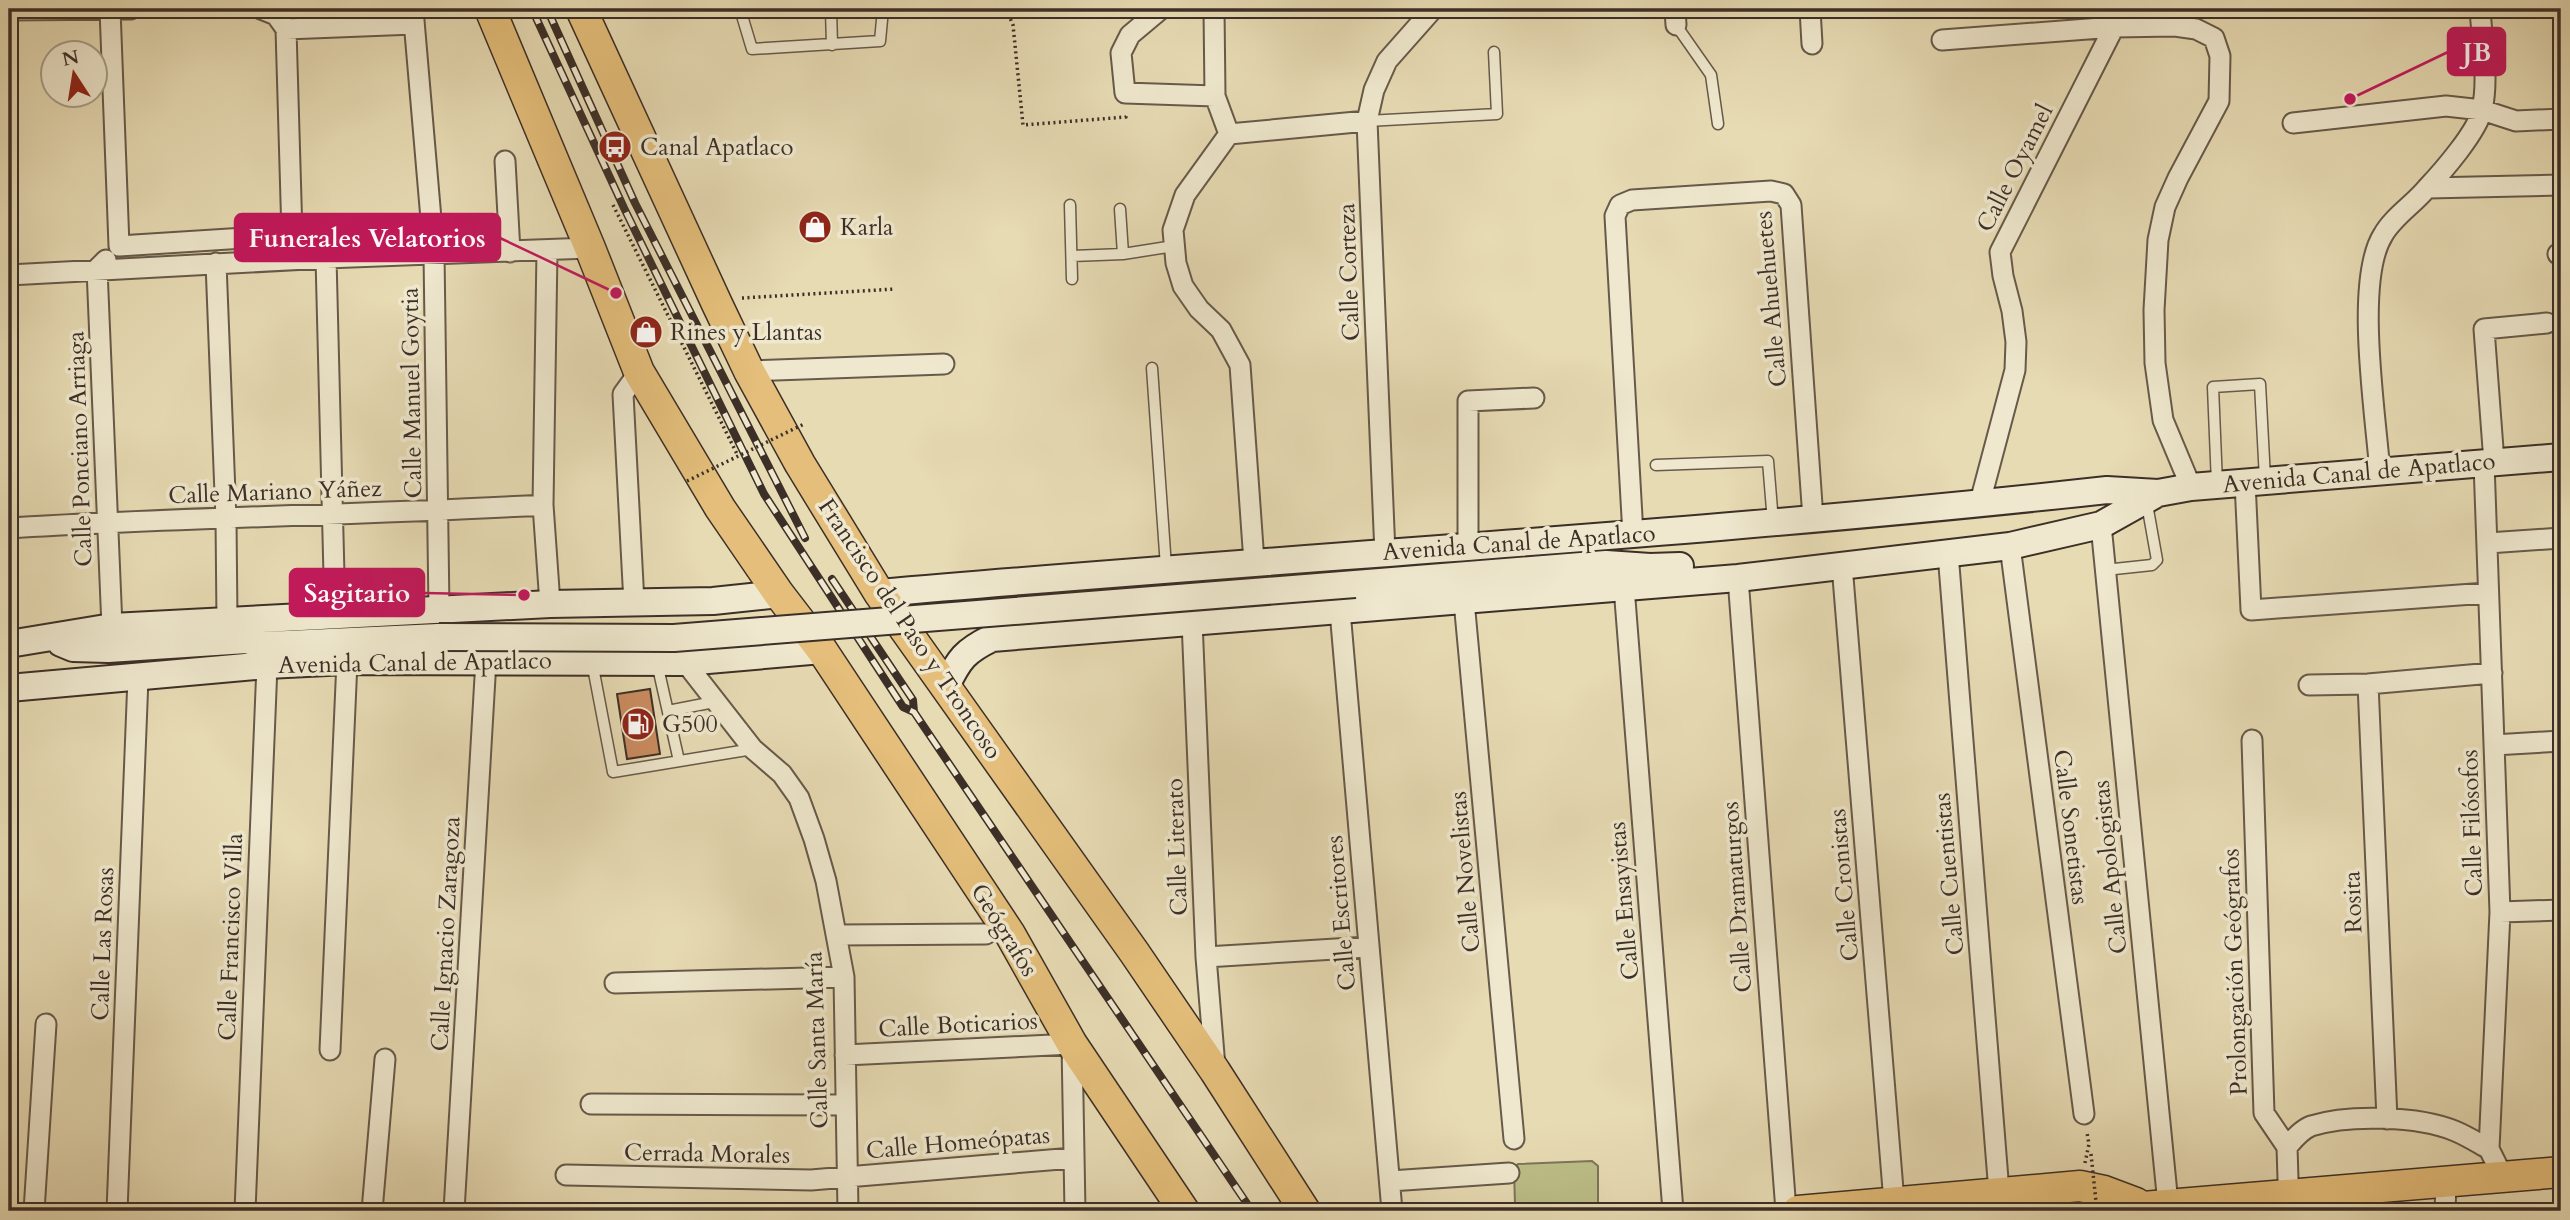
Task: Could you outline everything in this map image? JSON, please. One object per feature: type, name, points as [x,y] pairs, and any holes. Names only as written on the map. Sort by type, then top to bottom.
[{"type":"main road","points":[[490,9],[639,372],[720,508],[779,594],[822,650]]},
{"type":"main road","name":"Francisco del Paso y Troncoso","points":[[581,9],[749,371],[800,464],[879,593],[1215,1071],[1305,1211]]},
{"type":"main road","name":"Geógrafos","points":[[822,650],[1010,934],[1072,1044],[1184,1211]]},
{"type":"main road","points":[[2096,1211],[2288,1203],[2446,1182],[2561,1172]]},
{"type":"main road","points":[[1798,1211],[2080,1186],[2151,1207]]},
{"type":"street","points":[[110,9],[118,246]]},
{"type":"street","points":[[9,10],[131,9]]},
{"type":"street","points":[[97,269],[118,246],[292,235],[286,29],[276,15],[261,9]]},
{"type":"street","points":[[1161,9],[1130,35],[1121,53],[1125,93],[1216,96]]},
{"type":"street","points":[[1214,9],[1216,96],[1229,134]]},
{"type":"street","name":"Calle Corteza","points":[[1385,554],[1367,121],[1374,90],[1387,61],[1433,9]]},
{"type":"street","points":[[1810,9],[1812,44]]},
{"type":"street","points":[[2380,473],[2368,316],[2369,281],[2383,234],[2428,188],[2476,126],[2482,110],[2484,88],[2480,9]]},
{"type":"street","points":[[286,29],[414,16]]},
{"type":"street","name":"Calle Manuel Goytia","points":[[414,16],[434,254],[439,609]]},
{"type":"street","points":[[1942,40],[2114,27],[2175,26],[2196,29],[2214,38],[2220,56],[2219,101],[2165,207],[2158,240],[2154,310],[2155,363],[2164,420],[2191,487]]},
{"type":"street","name":"Calle Oyamel","points":[[1980,502],[2015,370],[2016,342],[2000,252],[2114,27]]},
{"type":"street","points":[[2293,123],[2446,106],[2482,110],[2516,121],[2561,120]]},
{"type":"street","points":[[1254,562],[1240,365],[1221,330],[1199,309],[1183,286],[1176,263],[1172,230],[1185,195],[1229,134],[1367,121]]},
{"type":"street","points":[[505,161],[510,252]]},
{"type":"street","points":[[2428,188],[2561,184]]},
{"type":"street","name":"Calle Ahuehuetes","points":[[1633,535],[1615,216],[1620,205],[1632,200],[1771,191],[1784,194],[1791,205],[1808,519]]},
{"type":"street","points":[[9,275],[216,263],[590,248]]},
{"type":"street","points":[[547,251],[543,505],[550,604]]},
{"type":"street","points":[[326,258],[335,615]]},
{"type":"street","points":[[216,263],[226,519],[227,621]]},
{"type":"street","name":"Calle Ponciano Arriaga","points":[[97,269],[112,627]]},
{"type":"street","name":"Calle Filósofos","points":[[2503,1177],[2489,1149],[2500,912],[2487,593],[2489,463],[2484,330],[2547,323]]},
{"type":"street","points":[[749,371],[944,364]]},
{"type":"street","points":[[634,603],[623,394],[639,372]]},
{"type":"street","points":[[1468,548],[1468,401],[1534,398]]},
{"type":"street","name":"Avenida Canal de Apatlaco","points":[[946,686],[958,662],[969,649],[992,638],[1792,572],[2021,544],[2101,526],[2152,497],[2191,487],[2561,457]]},
{"type":"street","points":[[2255,481],[2251,610],[2487,593]]},
{"type":"street","name":"Avenida Canal de Apatlaco","points":[[879,593],[1166,568],[1633,535],[2108,490],[2152,497]]},
{"type":"street","points":[[2021,544],[2026,499]]},
{"type":"street","name":"Calle Mariano Yáñez","points":[[9,528],[543,505]]},
{"type":"street","points":[[1606,564],[1648,552],[1782,535],[1808,519]]},
{"type":"street","name":"Calle Apologistas","points":[[2101,526],[2151,1207]]},
{"type":"street","points":[[2488,543],[2561,538]]},
{"type":"street","name":"Calle Sonetistas","points":[[2021,544],[2084,1114]]},
{"type":"street","name":"Calle Cuentistas","points":[[1948,553],[1999,1192]]},
{"type":"street","points":[[66,683],[110,668],[439,637],[674,638],[1606,564],[1650,568],[1757,561],[1792,572]]},
{"type":"street","name":"Calle Cronistas","points":[[1842,565],[1894,1202]]},
{"type":"street","name":"Calle Dramaturgos","points":[[1738,578],[1786,1211]]},
{"type":"street","points":[[1025,580],[1020,589],[1017,607],[1022,621],[1038,633]]},
{"type":"street","name":"Calle Ensayistas","points":[[1624,587],[1673,1211]]},
{"type":"street","name":"Avenida Canal de Apatlaco","points":[[9,644],[112,627],[550,604],[713,601],[779,594]]},
{"type":"street","points":[[694,661],[718,650],[726,639],[729,628],[727,614],[713,601]]},
{"type":"street","name":"Calle Novelistas","points":[[1464,601],[1514,1139]]},
{"type":"street","name":"Calle Escritores","points":[[1340,611],[1392,1211]]},
{"type":"street","name":"Calle Literato","points":[[1192,621],[1206,957],[1215,1071]]},
{"type":"street","points":[[47,638],[73,648],[108,649],[246,640],[267,655]]},
{"type":"street","name":"Avenida Canal de Apatlaco","points":[[9,688],[138,678],[267,655],[347,662],[657,662],[822,650]]},
{"type":"street","name":"Calle Francisco Villa","points":[[245,1211],[267,655]]},
{"type":"street","name":"Calle Ignacio Zaragoza","points":[[454,1211],[486,660]]},
{"type":"street","name":"Calle Santa María","points":[[694,661],[714,702],[753,748],[782,774],[799,798],[826,881],[844,977],[848,1211]]},
{"type":"street","points":[[330,1050],[347,662]]},
{"type":"street","points":[[2309,685],[2368,684],[2492,673]]},
{"type":"street","name":"Calle Las Rosas","points":[[117,1211],[138,678]]},
{"type":"street","name":"Rosita","points":[[2368,684],[2387,1119]]},
{"type":"street","name":"Prolongación Geógrafos","points":[[2252,740],[2264,1113],[2287,1147]]},
{"type":"street","points":[[2494,745],[2561,741]]},
{"type":"street","points":[[2500,912],[2561,910]]},
{"type":"street","points":[[837,935],[986,934]]},
{"type":"street","points":[[1206,957],[1368,947]]},
{"type":"street","points":[[615,983],[844,977]]},
{"type":"street","points":[[34,1211],[46,1024]]},
{"type":"street","points":[[1072,1044],[1075,1211]]},
{"type":"street","name":"Calle Boticarios","points":[[845,1055],[1072,1044]]},
{"type":"street","points":[[372,1211],[385,1059]]},
{"type":"street","points":[[591,1104],[845,1105]]},
{"type":"street","points":[[2288,1203],[2287,1147],[2309,1127],[2354,1119],[2387,1119],[2437,1125],[2456,1131],[2489,1149]]},
{"type":"street","name":"Calle Homeópatas","points":[[847,1177],[1073,1158]]},
{"type":"street","points":[[1390,1181],[1509,1173]]},
{"type":"street","name":"Cerrada Morales","points":[[566,1175],[811,1180],[847,1177]]},
{"type":"street","points":[[2445,1211],[2446,1182]]},
{"type":"lane","points":[[740,9],[752,49],[880,41],[883,9]]},
{"type":"lane","points":[[831,9],[832,45]]},
{"type":"lane","points":[[1675,17],[1711,75],[1718,124]]},
{"type":"lane","points":[[1367,121],[1497,114],[1494,52]]},
{"type":"lane","points":[[1070,205],[1072,279]]},
{"type":"lane","points":[[1120,209],[1123,254]]},
{"type":"lane","points":[[1072,257],[1123,254],[1174,246]]},
{"type":"lane","points":[[1152,368],[1166,568]]},
{"type":"lane","points":[[2217,485],[2213,387],[2260,384],[2255,481]]},
{"type":"lane","points":[[1657,465],[1768,461],[1774,523]]},
{"type":"lane","points":[[2105,570],[2152,565],[2157,560],[2152,497]]},
{"type":"lane","points":[[592,661],[613,772],[753,748]]},
{"type":"lane","points":[[657,662],[679,761]]},
{"type":"lane","points":[[668,711],[714,702]]},
{"type":"path","points":[[1006,9],[1013,25],[1023,125],[1126,117],[1125,93]]},
{"type":"path","points":[[613,205],[738,456]]},
{"type":"path","points":[[717,304],[739,298],[895,289]]},
{"type":"path","points":[[687,481],[804,424]]},
{"type":"path","points":[[2084,1114],[2096,1211]]},
{"type":"path","points":[[2080,1186],[2089,1144]]},
{"type":"green space","points":[[1592,1161],[1598,1166],[1598,1205],[1520,1210],[1515,1204],[1514,1170],[1518,1164]]},
{"type":"building","name":"G500","points":[[650,689],[660,754],[627,759],[617,694]]},
{"type":"railway","points":[[532,9],[624,208],[764,494],[903,707],[914,712],[1252,1211]]},
{"type":"railway","points":[[547,9],[635,203],[805,538]]},
{"type":"railway","points":[[832,579],[913,700],[914,712]]},
{"type":"place","name":"JB","points":[[2350,99]]},
{"type":"place","name":"Canal Apatlaco","points":[[615,147]]},
{"type":"place","name":"Karla","points":[[815,227]]},
{"type":"place","name":"Funerales Velatorios","points":[[616,293]]},
{"type":"place","name":"Rines y Llantas","points":[[646,332]]},
{"type":"place","name":"Sagitario","points":[[524,595]]},
{"type":"place","name":"G500","points":[[638,724]]}]
